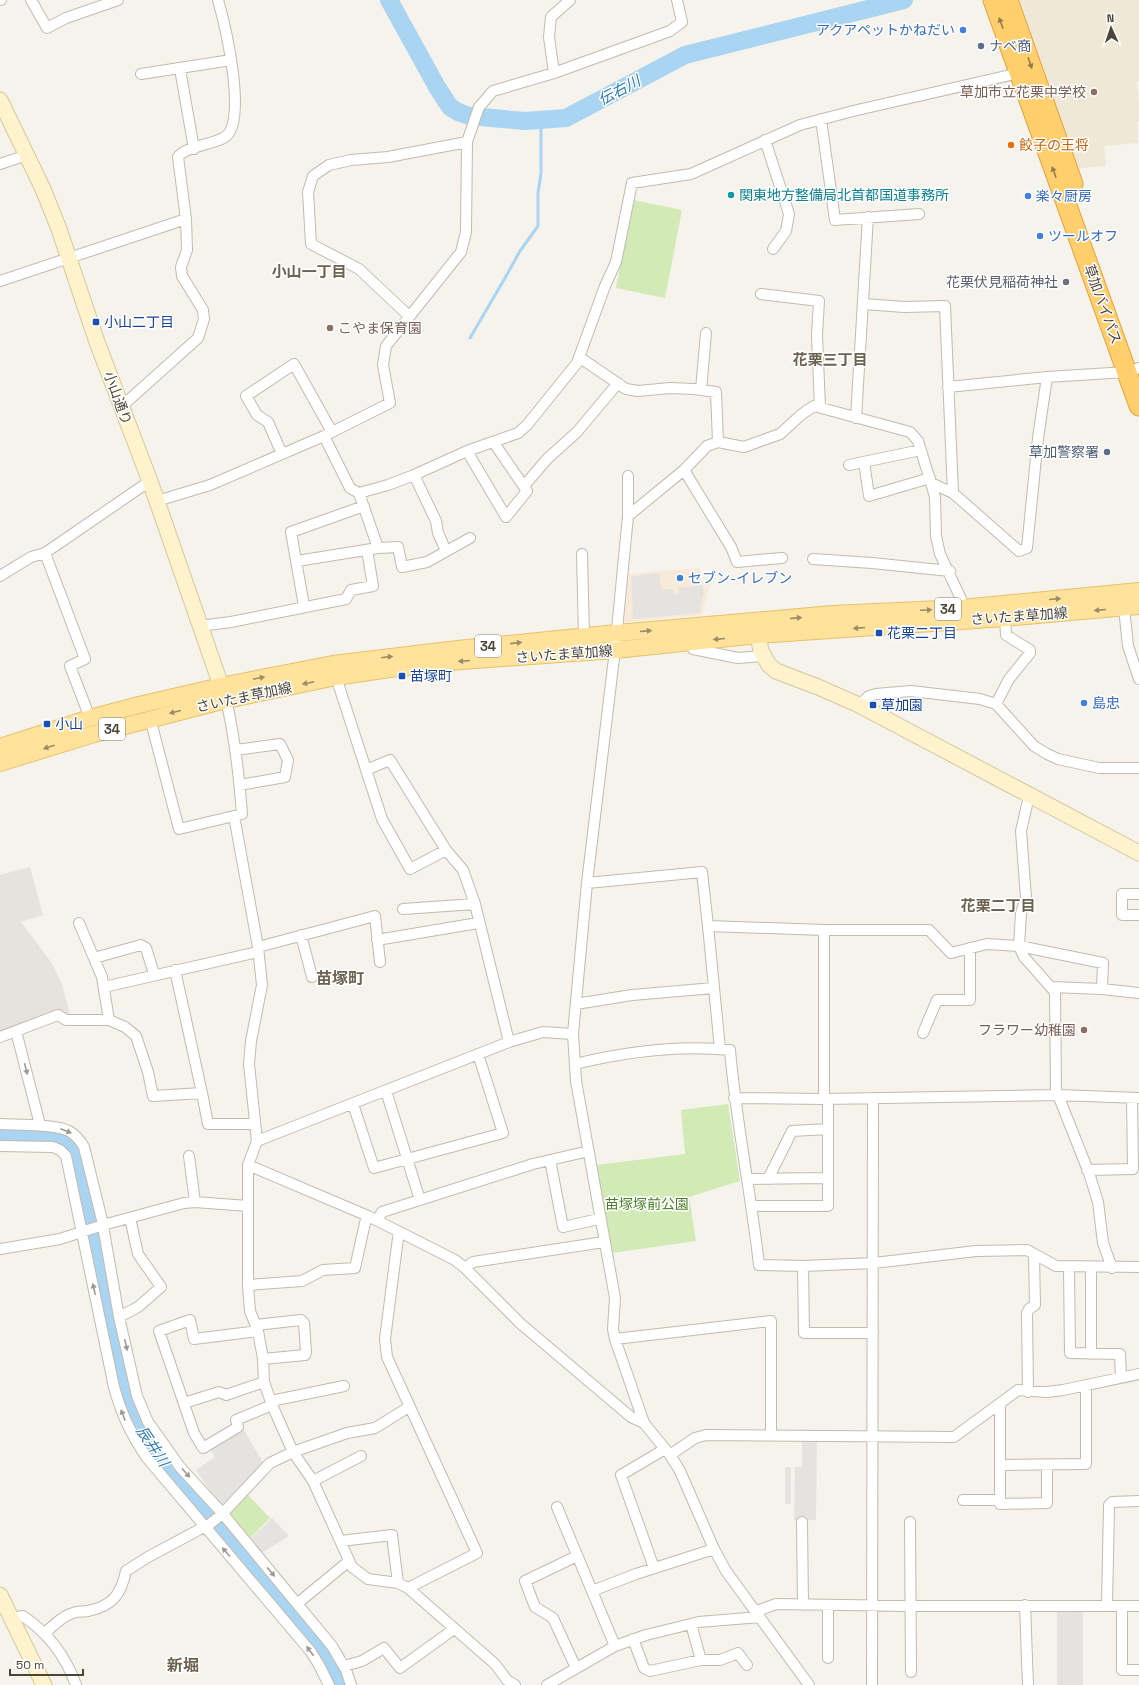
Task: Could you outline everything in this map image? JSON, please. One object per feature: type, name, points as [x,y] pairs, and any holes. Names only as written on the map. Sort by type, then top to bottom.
[{"type":"highway","name":"草加バイパス","points":[[992,0],[1019,73],[1136,369]]},
{"type":"highway","name":"草加バイパス","points":[[1008,0],[1136,369],[1139,406]]},
{"type":"main road","name":"さいたま草加線","points":[[0,747],[90,718],[223,693],[461,661],[616,650],[691,641],[833,614],[962,608],[1139,591]]},
{"type":"main road","name":"さいたま草加線","points":[[0,763],[39,750],[150,718],[223,693],[333,664],[617,633],[933,622],[1005,618],[1132,607]]},
{"type":"street","points":[[31,0],[47,28],[66,18],[118,0]]},
{"type":"street","points":[[121,407],[198,338],[204,319],[203,310],[182,276],[181,267],[187,250],[186,219],[178,157],[184,152],[226,137],[232,130],[236,112],[231,60],[218,0]]},
{"type":"street","points":[[554,73],[548,37],[551,17],[559,5],[570,0]]},
{"type":"street","points":[[157,501],[210,485],[328,434],[390,403],[383,365],[386,346],[462,252],[466,232],[467,142],[479,108],[493,91],[554,73],[670,31],[682,22],[677,0]]},
{"type":"street","points":[[141,74],[231,60]]},
{"type":"street","points":[[180,69],[194,149]]},
{"type":"street","points":[[359,493],[388,485],[467,451],[494,443],[518,433],[527,425],[577,363],[605,286],[616,262],[632,182],[692,174],[764,140],[800,125],[821,119],[1019,73]]},
{"type":"street","name":"小山通り","points":[[2,108],[43,189],[121,407],[151,484],[223,693]]},
{"type":"street","points":[[821,119],[834,220],[919,214]]},
{"type":"street","points":[[764,140],[788,214],[786,231],[773,249]]},
{"type":"street","points":[[409,316],[359,269],[311,244],[308,192],[313,176],[329,165],[351,160],[388,157],[467,142]]},
{"type":"street","points":[[0,164],[27,155]]},
{"type":"street","points":[[856,418],[868,217]]},
{"type":"street","points":[[0,281],[186,219]]},
{"type":"street","points":[[761,294],[819,301],[817,335],[820,407]]},
{"type":"street","points":[[864,304],[904,307],[945,306],[953,493]]},
{"type":"street","points":[[702,390],[706,333]]},
{"type":"street","points":[[578,357],[626,389],[638,391],[670,388],[716,392],[718,442]]},
{"type":"street","points":[[282,454],[268,422],[257,414],[246,396],[294,364],[328,434],[350,488],[359,493],[378,548]]},
{"type":"street","points":[[948,387],[1136,369]]},
{"type":"street","points":[[864,462],[869,496],[931,481],[953,493],[1019,551],[1027,548],[1038,438],[1046,377]]},
{"type":"street","points":[[524,486],[547,459],[577,432],[618,383]]},
{"type":"street","points":[[628,516],[684,470],[707,446],[718,442],[744,447],[780,434],[802,414],[814,406],[820,407],[910,432],[918,441],[935,497],[936,536],[940,554],[950,572],[961,599],[962,608]]},
{"type":"street","points":[[467,451],[506,517],[527,491],[494,443]]},
{"type":"street","points":[[849,465],[921,450]]},
{"type":"street","points":[[684,470],[731,547],[737,562],[782,558]]},
{"type":"street","points":[[414,475],[436,521],[438,533],[446,551]]},
{"type":"street","points":[[628,476],[628,516],[616,650],[587,883],[573,1034],[576,1081],[615,1298],[613,1329],[615,1340],[644,1423],[668,1452],[680,1471],[714,1549],[726,1570],[809,1685]]},
{"type":"street","points":[[0,576],[31,557],[45,553],[144,485],[151,484]]},
{"type":"street","points":[[304,606],[291,532],[364,506]]},
{"type":"street","points":[[297,561],[398,546],[402,567],[427,562],[470,538]]},
{"type":"street","points":[[199,626],[231,622],[346,598],[351,590],[373,586],[367,550]]},
{"type":"street","points":[[45,553],[85,659],[70,666],[90,718]]},
{"type":"street","points":[[582,554],[584,636]]},
{"type":"street","points":[[813,559],[872,563],[950,572]]},
{"type":"street","points":[[1132,607],[1128,646],[1139,679]]},
{"type":"street","points":[[996,704],[1009,679],[1030,653],[1030,650],[1006,635],[1005,618]]},
{"type":"street","points":[[758,628],[763,656],[769,665],[776,671],[818,686],[859,705],[1139,853]]},
{"type":"street","points":[[691,641],[693,649],[738,658],[763,656]]},
{"type":"street","points":[[336,678],[382,819],[410,869],[446,850]]},
{"type":"street","points":[[859,705],[869,696],[876,694],[911,691],[980,699],[996,704],[1041,752],[1058,759],[1092,767],[1112,769],[1139,768]]},
{"type":"street","points":[[150,718],[179,829],[242,814],[232,722],[223,693]]},
{"type":"street","points":[[236,750],[280,744],[288,760],[284,777],[240,785]]},
{"type":"street","points":[[366,770],[390,760],[446,850],[464,870],[475,904],[478,923],[509,1042]]},
{"type":"street","points":[[1029,796],[1021,831],[1026,898],[1021,913],[1019,946],[1024,957],[1055,992],[1056,1090],[1098,1202],[1103,1243],[1112,1268]]},
{"type":"street","points":[[234,816],[258,949],[262,985],[251,1041],[249,1064],[257,1141],[248,1165],[248,1285],[250,1311],[257,1328],[263,1359],[264,1382],[271,1403],[293,1452],[313,1481],[352,1566],[368,1579],[398,1584],[408,1588],[495,1664],[507,1680],[515,1685]]},
{"type":"street","points":[[587,883],[702,872],[720,1049]]},
{"type":"street","points":[[1139,894],[1122,894],[1122,915],[1139,914]]},
{"type":"street","points":[[403,909],[425,903],[475,904]]},
{"type":"street","points":[[104,987],[258,949],[302,935],[375,916],[380,962]]},
{"type":"street","points":[[79,923],[102,977],[109,1020]]},
{"type":"street","points":[[377,940],[478,923]]},
{"type":"street","points":[[708,926],[824,930],[929,930],[951,953],[987,944],[1019,946],[1103,964],[1102,989]]},
{"type":"street","points":[[752,1206],[828,1206],[824,930]]},
{"type":"street","points":[[302,935],[312,977]]},
{"type":"street","points":[[94,958],[141,945],[146,948],[154,974]]},
{"type":"street","points":[[923,1033],[937,1000],[970,1000],[970,948]]},
{"type":"street","points":[[175,970],[208,1124],[255,1124]]},
{"type":"street","points":[[1050,987],[1102,989],[1139,993]]},
{"type":"street","points":[[576,1004],[632,995],[714,988]]},
{"type":"street","points":[[0,1037],[58,1015],[66,1020],[109,1020],[125,1027],[136,1036],[148,1072],[153,1096],[202,1093]]},
{"type":"street","points":[[16,1031],[40,1125]]},
{"type":"street","points":[[257,1141],[509,1042],[543,1032],[573,1034]]},
{"type":"street","points":[[575,1064],[610,1056],[680,1049],[730,1050],[734,1098],[752,1206],[759,1265],[803,1266],[874,1263],[976,1251],[1027,1250],[1056,1266],[1139,1268]]},
{"type":"street","points":[[353,1104],[374,1168],[503,1133],[478,1054]]},
{"type":"street","points":[[386,1091],[420,1200]]},
{"type":"street","points":[[734,1098],[826,1099],[1058,1095],[1136,1098],[1133,1169],[1087,1170]]},
{"type":"street","points":[[872,1685],[874,1263],[873,1098]]},
{"type":"street","points":[[0,1124],[40,1125],[68,1130],[78,1137],[84,1147],[137,1396],[148,1422],[180,1467],[223,1514],[332,1646],[344,1666],[351,1685]]},
{"type":"street","points":[[768,1179],[792,1131],[828,1129]]},
{"type":"street","points":[[0,1146],[52,1147],[60,1150],[66,1156],[83,1231],[114,1386],[127,1427],[147,1458],[311,1652],[329,1685]]},
{"type":"street","points":[[248,1285],[302,1281],[323,1270],[355,1268],[365,1223],[382,1212],[533,1164],[589,1151]]},
{"type":"street","points":[[188,1156],[195,1202]]},
{"type":"street","points":[[550,1160],[563,1227],[600,1219]]},
{"type":"street","points":[[248,1165],[373,1218],[438,1251],[465,1268],[540,1341],[631,1417],[644,1423]]},
{"type":"street","points":[[747,1179],[828,1178]]},
{"type":"street","points":[[0,1249],[60,1239],[101,1225],[184,1203],[195,1202],[248,1206]]},
{"type":"street","points":[[120,1317],[138,1307],[160,1287],[138,1254],[130,1218]]},
{"type":"street","points":[[400,1232],[385,1339],[387,1357],[477,1554],[408,1588]]},
{"type":"street","points":[[465,1268],[473,1262],[604,1242]]},
{"type":"street","points":[[1028,1392],[1027,1313],[1034,1305],[1034,1254]]},
{"type":"street","points":[[803,1266],[804,1333],[873,1333]]},
{"type":"street","points":[[1069,1267],[1070,1353],[1120,1354],[1121,1377]]},
{"type":"street","points":[[1091,1267],[1091,1354]]},
{"type":"street","points":[[263,1359],[305,1355],[304,1323],[301,1320],[194,1339],[190,1320],[159,1332],[194,1433],[203,1448],[238,1427],[236,1420],[271,1403],[344,1386]]},
{"type":"street","points":[[615,1340],[771,1321],[771,1436]]},
{"type":"street","points":[[654,1568],[621,1475],[695,1438],[706,1435],[954,1437],[1018,1390],[1028,1392],[1064,1390],[1139,1374]]},
{"type":"street","points":[[184,1403],[219,1392],[226,1395],[264,1382]]},
{"type":"street","points":[[1000,1465],[1086,1464],[1086,1385]]},
{"type":"street","points":[[1000,1404],[1000,1504],[1047,1503],[1047,1465]]},
{"type":"street","points":[[45,1633],[73,1612],[96,1609],[110,1602],[123,1588],[126,1571],[148,1557],[205,1527],[223,1514],[270,1463],[293,1452],[347,1433],[376,1428],[409,1407]]},
{"type":"street","points":[[313,1481],[360,1456]]},
{"type":"street","points":[[963,1500],[1000,1500]]},
{"type":"street","points":[[1107,1606],[1109,1505],[1112,1502],[1139,1500]]},
{"type":"street","points":[[557,1506],[615,1646]]},
{"type":"street","points":[[802,1522],[803,1605]]},
{"type":"street","points":[[910,1522],[910,1672]]},
{"type":"street","points":[[340,1541],[392,1536],[398,1584]]},
{"type":"street","points":[[592,1591],[654,1568],[714,1549]]},
{"type":"street","points":[[576,1668],[553,1618],[535,1607],[525,1581],[577,1556]]},
{"type":"street","points":[[298,1603],[350,1561]]},
{"type":"street","points":[[0,1595],[44,1685]]},
{"type":"street","points":[[547,1685],[615,1646],[699,1622],[758,1614],[776,1604],[910,1606],[1139,1606]]},
{"type":"street","points":[[828,1605],[828,1658]]},
{"type":"street","points":[[1025,1605],[1028,1685]]},
{"type":"street","points":[[1122,1606],[1122,1670],[1139,1670]]},
{"type":"street","points":[[11,1618],[23,1616],[50,1637],[76,1685]]},
{"type":"street","points":[[691,1624],[701,1660]]},
{"type":"street","points":[[344,1666],[362,1661],[384,1648],[400,1668],[454,1629]]},
{"type":"street","points":[[633,1640],[644,1668],[650,1671],[701,1660],[720,1660],[738,1653],[747,1665]]},
{"type":"shaded area","name":"草加市立花栗中学校","points":[[1020,0],[1139,0],[1139,80],[1137,83],[1139,101],[1139,122],[1137,122],[1138,143],[1104,146],[1106,166],[1074,169]]},
{"type":"shaded area","points":[[700,568],[701,582],[710,582],[702,615],[625,622],[621,619],[626,574]]},
{"type":"shaded area","points":[[659,573],[661,589],[673,589],[674,595],[679,594],[678,588],[703,585],[704,592],[699,613],[633,619],[631,576]]},
{"type":"shaded area","points":[[30,867],[43,915],[21,922],[51,962],[62,984],[70,1015],[57,1010],[0,1032],[0,875]]},
{"type":"shaded area","points":[[243,1428],[265,1466],[226,1507],[221,1507],[196,1470],[215,1457],[210,1448]]},
{"type":"shaded area","points":[[802,1441],[817,1441],[816,1520],[794,1520],[795,1467],[802,1467]]},
{"type":"shaded area","points":[[785,1467],[791,1467],[791,1504],[785,1504]]},
{"type":"shaded area","points":[[272,1518],[289,1536],[260,1554],[248,1541]]},
{"type":"shaded area","points":[[1057,1610],[1083,1610],[1083,1685],[1057,1685]]},
{"type":"green space","points":[[633,200],[682,210],[665,298],[616,288]]},
{"type":"green space","name":"苗塚塚前公園","points":[[728,1104],[740,1181],[689,1197],[696,1241],[612,1253],[596,1165],[685,1154],[681,1110]]},
{"type":"green space","points":[[247,1494],[270,1518],[248,1540],[230,1517],[229,1512]]},
{"type":"waterway","name":"伝右川","points":[[389,0],[437,87],[450,107],[469,116],[525,121],[566,118],[685,55],[904,0]]},
{"type":"waterway","points":[[470,338],[520,251],[538,226],[538,193],[541,173],[541,120]]},
{"type":"waterway","name":"辰井川","points":[[0,1134],[35,1135],[62,1138],[71,1143],[73,1146],[76,1153],[128,1400],[138,1426],[160,1459],[327,1656],[340,1685]]},
{"type":"place","name":"アクアペットかねだい","points":[[963,30]]},
{"type":"place","name":"ナベ商","points":[[981,46]]},
{"type":"place","name":"草加市立花栗中学校","points":[[1094,92]]},
{"type":"place","name":"餃子の王将","points":[[1011,145]]},
{"type":"place","name":"関東地方整備局北首都国道事務所","points":[[731,195]]},
{"type":"place","name":"楽々厨房","points":[[1028,196]]},
{"type":"place","name":"ツールオフ","points":[[1040,236]]},
{"type":"place","name":"花栗伏見稲荷神社","points":[[1066,282]]},
{"type":"place","name":"小山二丁目","points":[[96,322]]},
{"type":"place","name":"こやま保育園","points":[[330,328]]},
{"type":"place","name":"草加警察署","points":[[1107,452]]},
{"type":"place","name":"セブン-イレブン","points":[[680,578]]},
{"type":"place","name":"花栗二丁目","points":[[879,633]]},
{"type":"place","name":"苗塚町","points":[[402,676]]},
{"type":"place","name":"島忠","points":[[1084,703]]},
{"type":"place","name":"草加園","points":[[873,705]]},
{"type":"place","name":"小山","points":[[47,724]]},
{"type":"place","name":"フラワー幼稚園","points":[[1084,1030]]},
{"type":"district","name":"小山一丁目","points":[[309,271]]},
{"type":"district","name":"花栗三丁目","points":[[830,359]]},
{"type":"district","name":"花栗二丁目","points":[[998,905]]},
{"type":"district","name":"苗塚町","points":[[340,978]]},
{"type":"district","name":"新堀","points":[[183,1665]]}]
